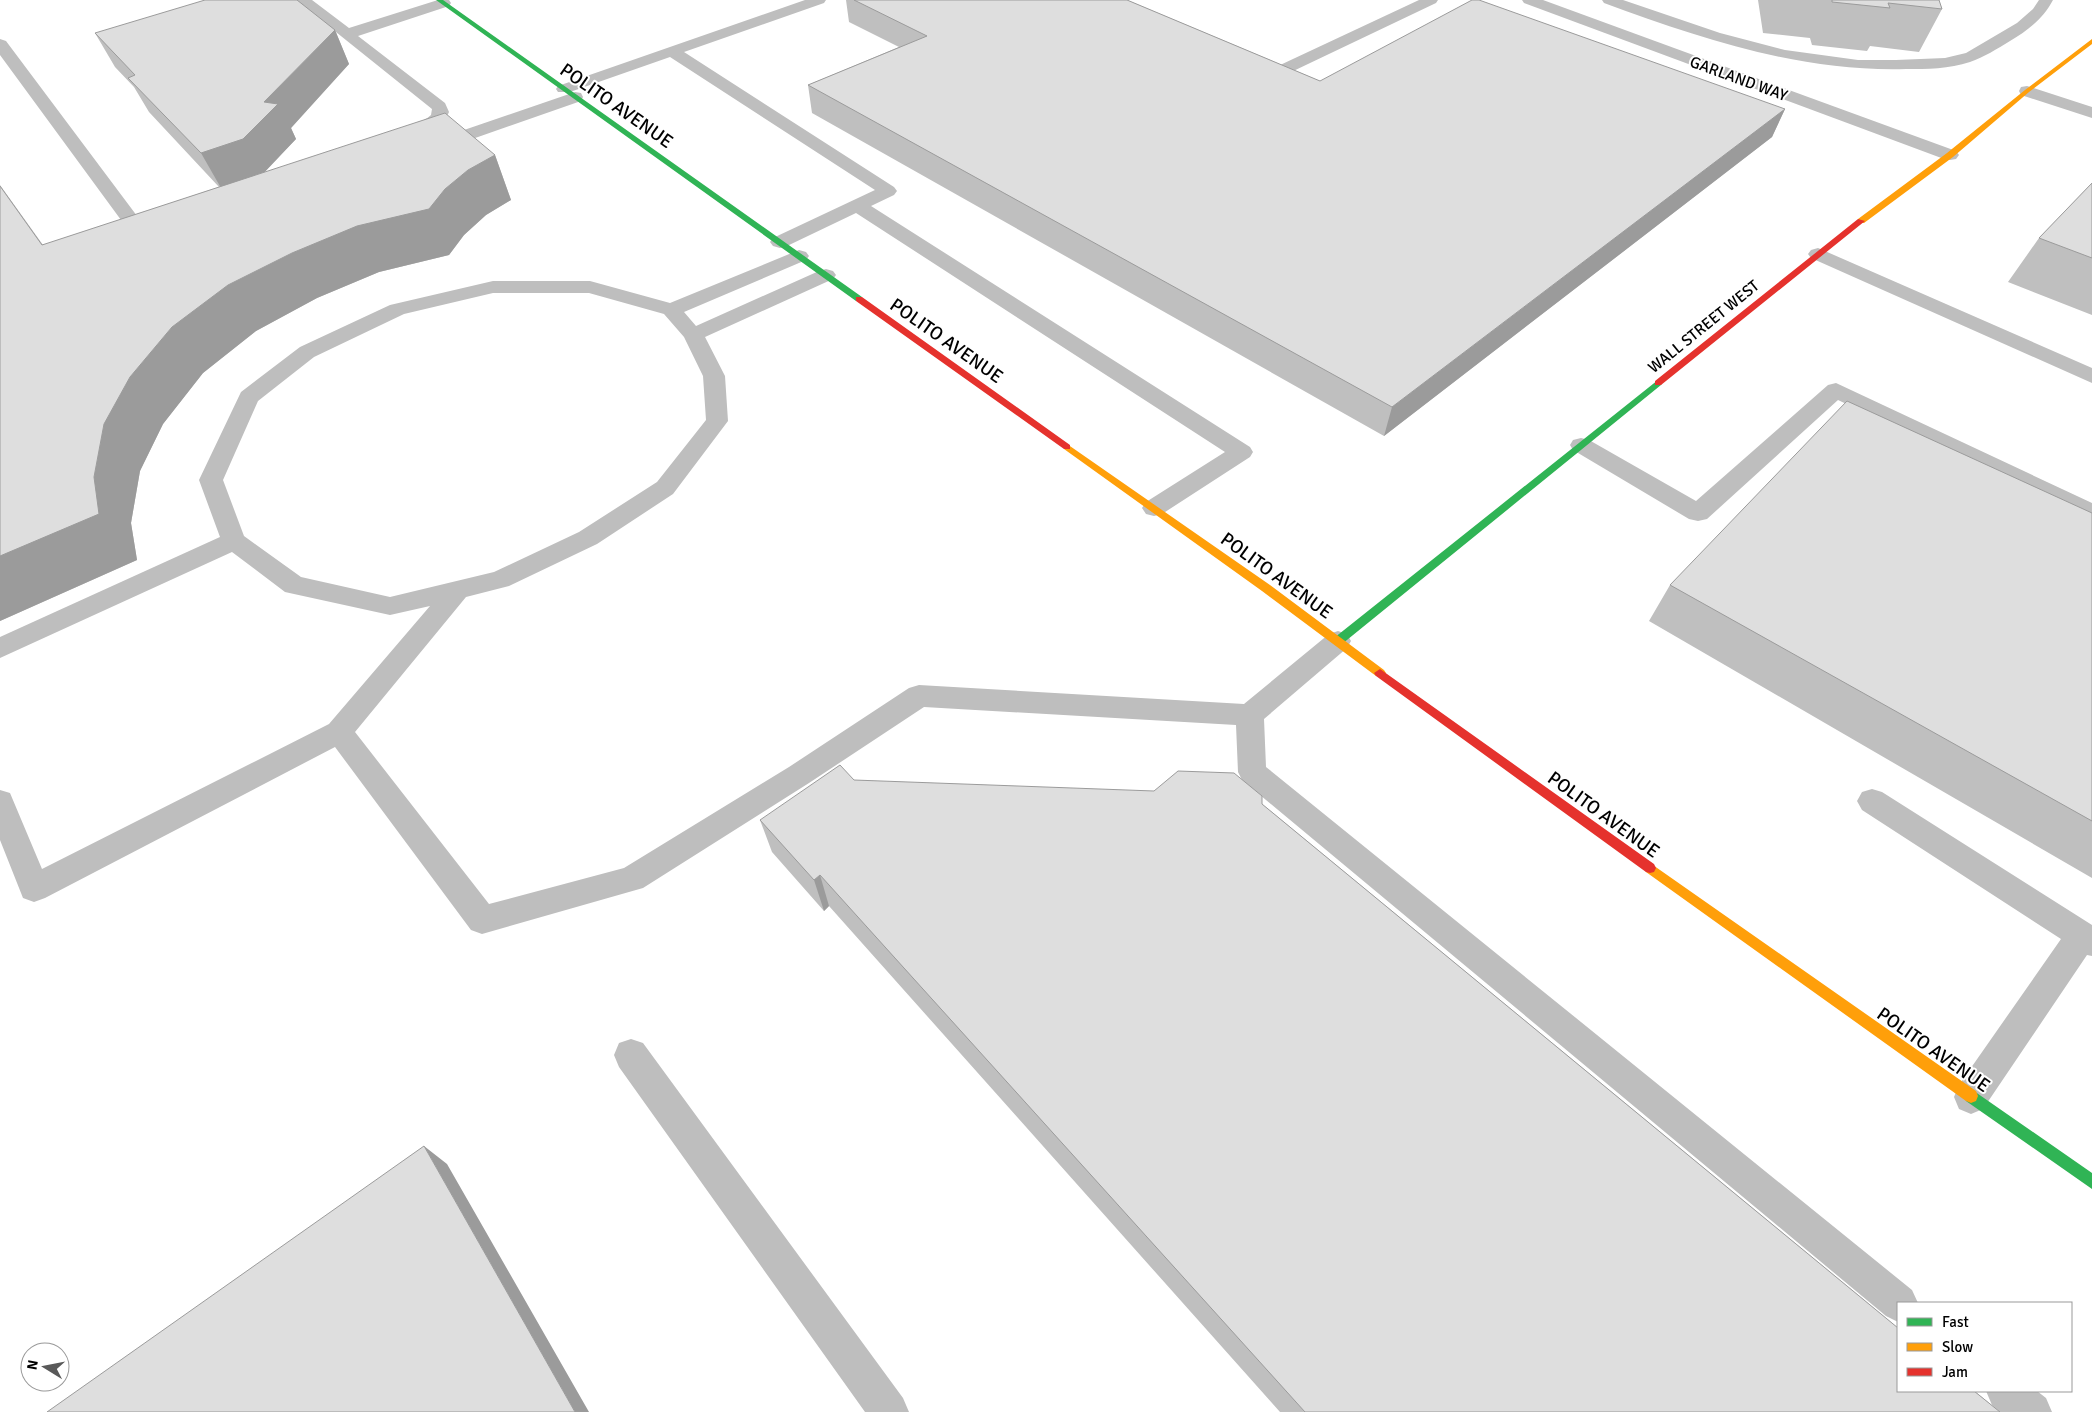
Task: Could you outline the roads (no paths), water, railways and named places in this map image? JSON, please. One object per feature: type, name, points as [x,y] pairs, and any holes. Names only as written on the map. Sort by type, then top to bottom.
[{"type":"street","points":[[303,0],[439,107],[441,112],[439,118],[433,124],[395,137]]},
{"type":"street","points":[[418,152],[570,93],[671,51],[819,0]]},
{"type":"street","points":[[1233,61],[1252,70],[1281,70],[1431,0]]},
{"type":"street","name":"GARLAND WAY","points":[[1529,0],[1950,156]]},
{"type":"street","points":[[1609,0],[1701,34],[1788,57],[1858,66],[1931,64],[1961,60],[2000,41],[2028,22],[2046,0]]},
{"type":"street","points":[[347,34],[441,2]]},
{"type":"street","name":"POLITO AVENUE","points":[[441,2],[1154,508],[1338,641],[1443,720],[2092,1182]]},
{"type":"street","name":"WALL STREET WEST","points":[[1338,641],[1818,254],[1950,156],[2027,91],[2092,41]]},
{"type":"street","points":[[0,45],[150,246],[168,239]]},
{"type":"street","points":[[671,51],[888,191],[780,242]]},
{"type":"street","points":[[2027,91],[2092,113]]},
{"type":"street","points":[[856,205],[1242,452],[1154,508]]},
{"type":"street","points":[[135,226],[154,220]]},
{"type":"street","points":[[1818,254],[2092,376]]},
{"type":"street","points":[[671,310],[799,256]]},
{"type":"street","points":[[693,335],[826,275]]},
{"type":"street","points":[[493,287],[590,287],[671,310],[693,335],[714,376],[718,421],[665,488],[588,538],[500,580],[390,606],[294,585],[234,541],[211,480],[249,397],[307,352],[397,310],[493,287]]},
{"type":"street","points":[[1581,445],[1698,513],[1836,390],[2092,513]]},
{"type":"street","points":[[0,648],[234,541]]},
{"type":"street","points":[[0,802],[34,888],[339,732],[458,590]]},
{"type":"street","points":[[339,732],[482,920],[632,879],[799,775],[920,696],[1250,715],[1338,641]]},
{"type":"street","points":[[1250,715],[1252,772],[1898,1302]]},
{"type":"street","points":[[1872,801],[2087,939],[1971,1097]]},
{"type":"street","points":[[630,1054],[889,1412]]},
{"type":"street","points":[[2007,1392],[2032,1412]]}]
